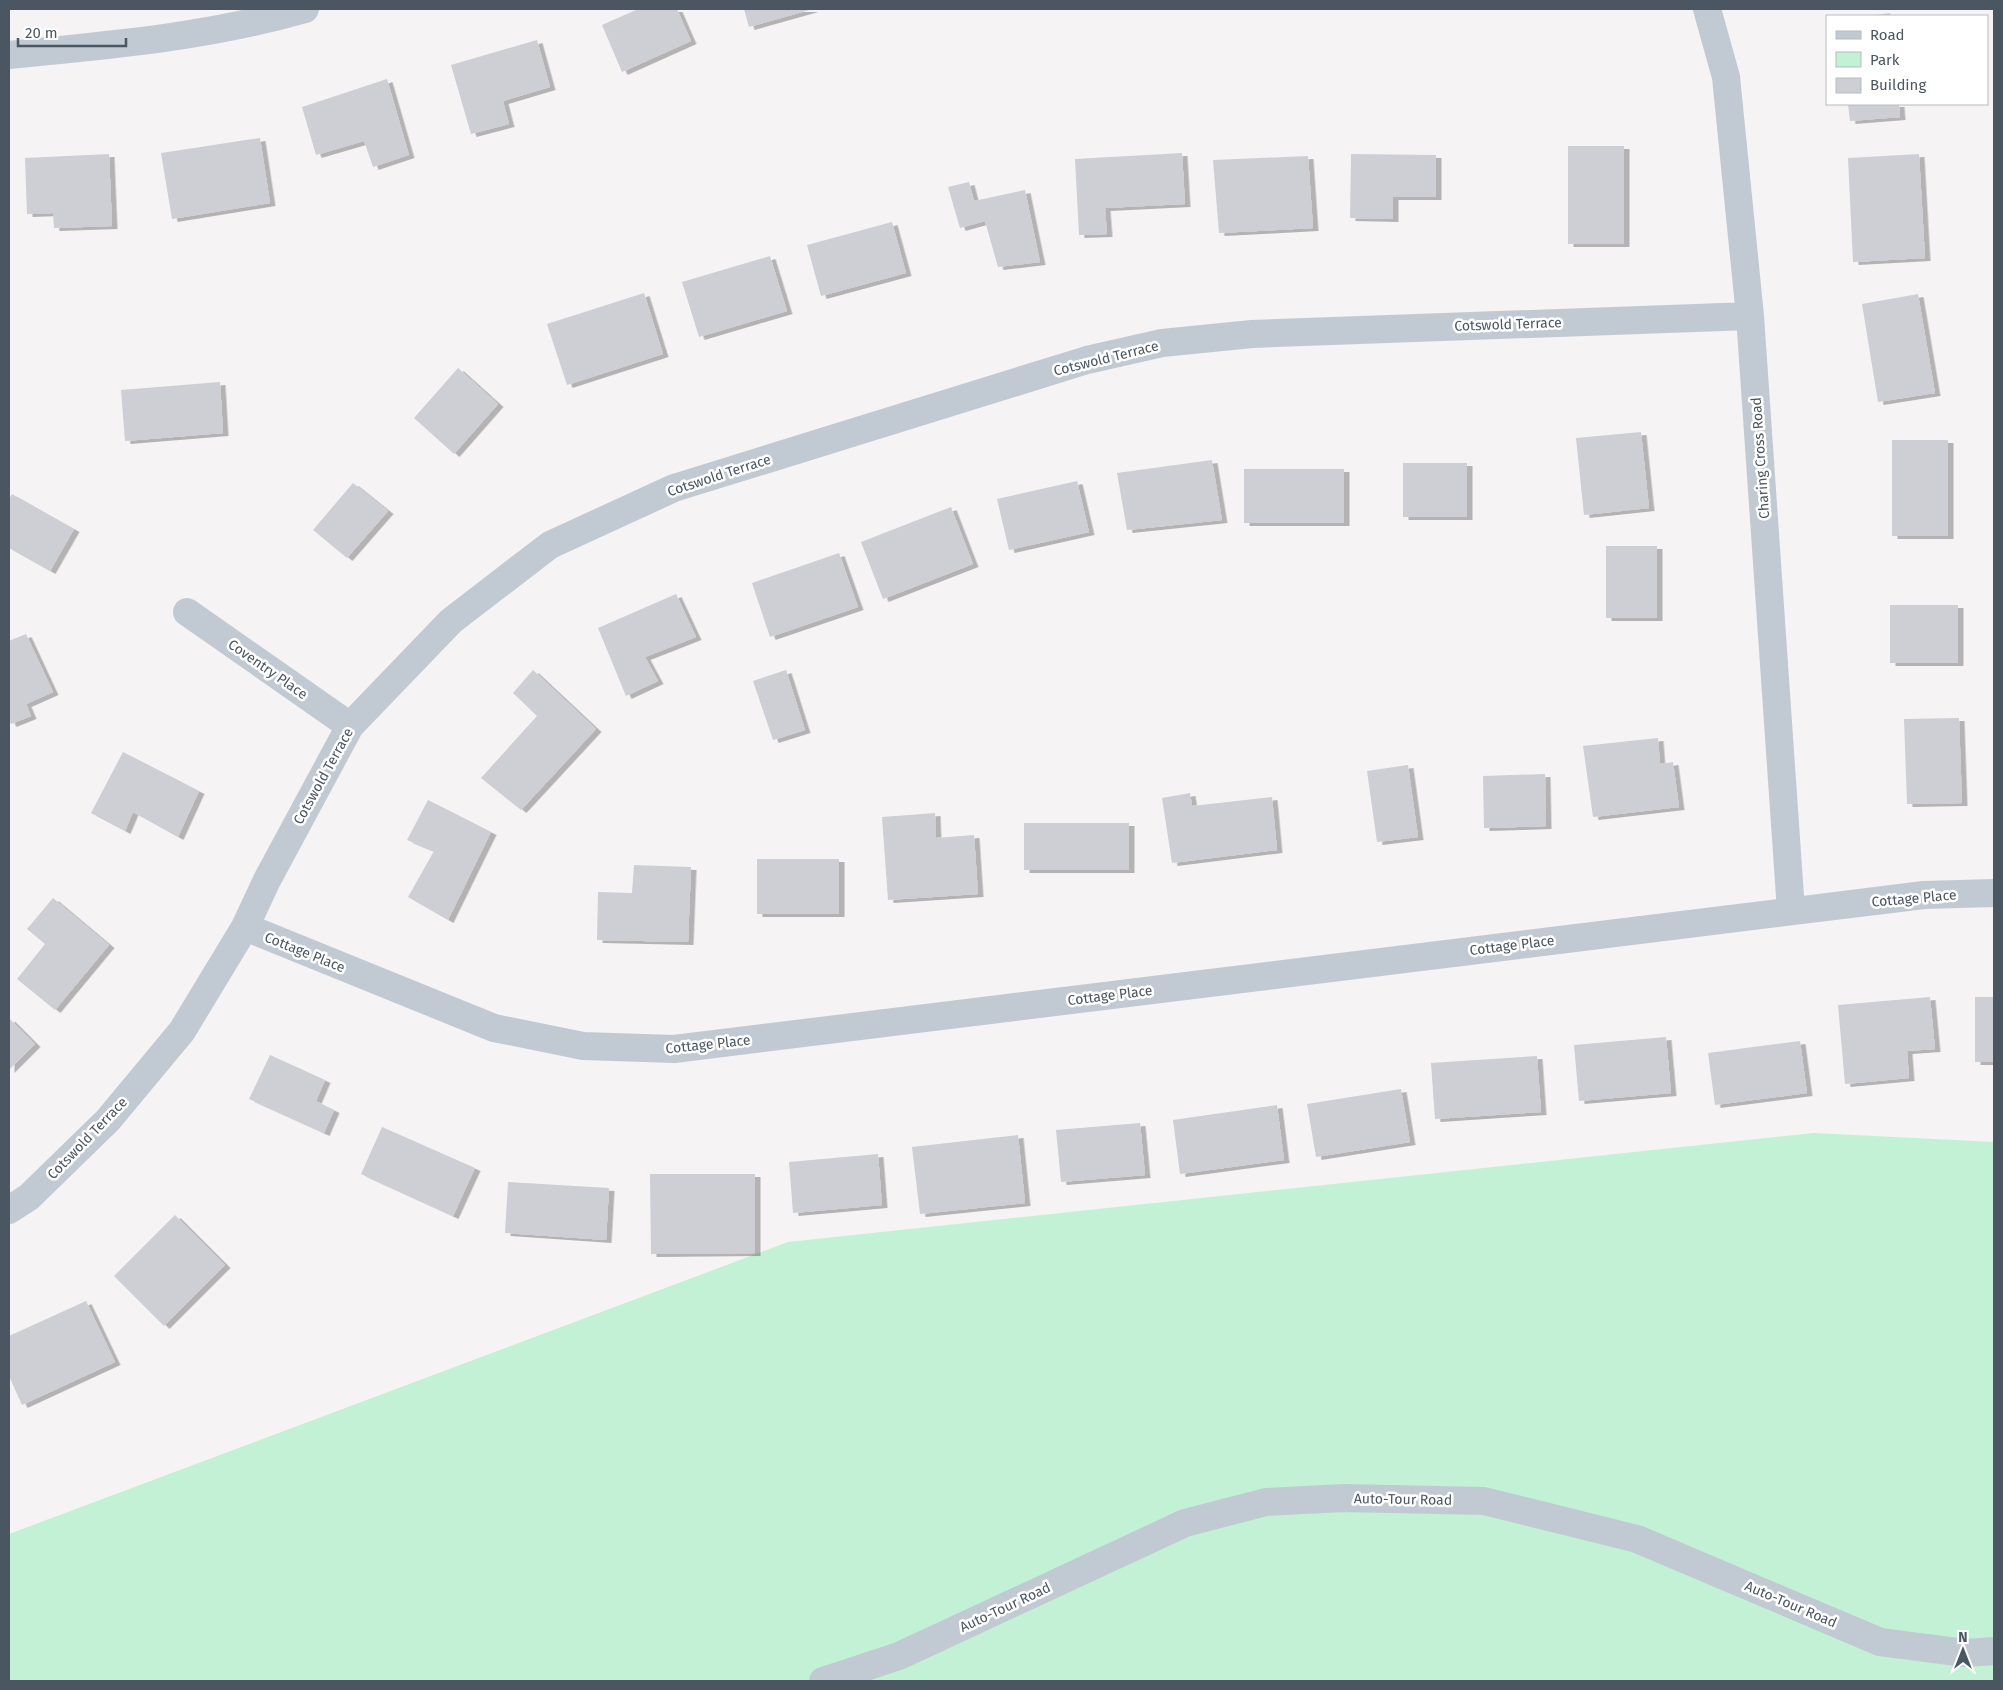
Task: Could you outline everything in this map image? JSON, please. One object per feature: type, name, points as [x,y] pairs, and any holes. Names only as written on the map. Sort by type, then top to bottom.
[{"type":"street","points":[[9,55],[139,42],[258,22],[305,9]]},
{"type":"street","name":"Charing Cross Road","points":[[1707,9],[1726,77],[1750,316],[1791,911]]},
{"type":"street","name":"Cotswold Terrace","points":[[9,1210],[29,1197],[108,1120],[182,1031],[245,927],[267,880],[350,726],[451,621],[550,545],[674,488],[1086,360],[1162,343],[1252,334],[1750,316]]},
{"type":"street","name":"Coventry Place","points":[[187,612],[350,726]]},
{"type":"street","name":"Cottage Place","points":[[245,927],[494,1028],[583,1046],[674,1049],[1924,895],[1994,893]]},
{"type":"street","name":"Auto-Tour Road","points":[[822,1681],[899,1656],[1185,1523],[1266,1502],[1344,1498],[1484,1501],[1637,1539],[1880,1642],[1965,1653],[1994,1651]]},
{"type":"green space","points":[[1814,1133],[1994,1142],[1994,1681],[9,1681],[9,1534],[788,1242]]},
{"type":"building","points":[[638,9],[677,9],[691,41],[622,72],[602,25]]},
{"type":"building","points":[[744,9],[813,9],[749,27]]},
{"type":"building","points":[[1890,13],[1891,15],[1875,15]]},
{"type":"building","points":[[537,40],[550,87],[503,101],[509,124],[471,134],[451,65]]},
{"type":"building","points":[[387,79],[409,155],[373,167],[364,141],[316,155],[302,107]]},
{"type":"building","points":[[1848,105],[1899,105],[1900,117],[1850,121]]},
{"type":"building","points":[[260,138],[270,203],[172,219],[161,153]]},
{"type":"building","points":[[1568,146],[1624,146],[1624,244],[1568,244]]},
{"type":"building","points":[[1182,153],[1185,204],[1105,208],[1107,234],[1079,235],[1075,159]]},
{"type":"building","points":[[109,154],[112,226],[54,228],[53,213],[27,214],[25,158]]},
{"type":"building","points":[[1351,154],[1436,155],[1436,197],[1393,197],[1393,219],[1350,218]]},
{"type":"building","points":[[1919,154],[1925,258],[1853,262],[1848,158]]},
{"type":"building","points":[[1308,156],[1313,228],[1219,233],[1213,160]]},
{"type":"building","points":[[969,182],[974,201],[1025,190],[1040,262],[998,267],[985,221],[960,228],[948,187]]},
{"type":"building","points":[[892,222],[906,273],[821,296],[807,245]]},
{"type":"building","points":[[770,256],[787,311],[699,337],[682,282]]},
{"type":"building","points":[[644,293],[663,354],[567,385],[547,324]]},
{"type":"building","points":[[1918,294],[1935,393],[1878,402],[1862,304]]},
{"type":"building","points":[[458,368],[498,404],[454,454],[414,418]]},
{"type":"building","points":[[220,382],[223,433],[125,441],[121,390]]},
{"type":"building","points":[[1641,432],[1649,508],[1584,515],[1576,438]]},
{"type":"building","points":[[1892,440],[1948,440],[1948,536],[1892,536]]},
{"type":"building","points":[[1212,460],[1222,520],[1127,530],[1117,473]]},
{"type":"building","points":[[1403,463],[1467,463],[1467,517],[1403,517]]},
{"type":"building","points":[[1244,469],[1344,469],[1344,523],[1244,523]]},
{"type":"building","points":[[1077,481],[1089,532],[1009,550],[997,499]]},
{"type":"building","points":[[353,483],[388,511],[347,558],[313,530]]},
{"type":"building","points":[[12,494],[74,529],[50,571],[9,548],[9,499]]},
{"type":"building","points":[[951,507],[973,564],[883,599],[861,542]]},
{"type":"building","points":[[1606,546],[1657,546],[1657,618],[1606,618]]},
{"type":"building","points":[[839,553],[858,607],[770,637],[752,583]]},
{"type":"building","points":[[676,594],[696,637],[645,657],[658,681],[626,696],[598,628]]},
{"type":"building","points":[[1890,605],[1958,605],[1958,663],[1890,663]]},
{"type":"building","points":[[26,634],[53,692],[26,704],[31,716],[11,724],[9,720],[9,641]]},
{"type":"building","points":[[533,670],[596,729],[521,810],[481,778],[537,716],[513,693]]},
{"type":"building","points":[[786,670],[805,730],[773,740],[753,681]]},
{"type":"building","points":[[1959,718],[1962,803],[1907,804],[1904,719]]},
{"type":"building","points":[[1658,738],[1660,764],[1673,762],[1679,807],[1593,817],[1583,746]]},
{"type":"building","points":[[123,752],[199,791],[178,837],[133,812],[125,831],[91,813]]},
{"type":"building","points":[[1408,765],[1418,837],[1377,842],[1367,771]]},
{"type":"building","points":[[1545,774],[1546,826],[1484,828],[1483,776]]},
{"type":"building","points":[[1190,793],[1192,806],[1272,797],[1277,850],[1172,863],[1162,798]]},
{"type":"building","points":[[428,800],[491,832],[448,920],[408,897],[434,851],[407,840]]},
{"type":"building","points":[[935,813],[936,838],[974,835],[978,894],[888,900],[882,817]]},
{"type":"building","points":[[1024,823],[1129,823],[1129,870],[1024,870]]},
{"type":"building","points":[[757,859],[839,859],[839,914],[757,914]]},
{"type":"building","points":[[634,865],[691,867],[688,942],[597,940],[598,892],[632,893]]},
{"type":"building","points":[[53,898],[109,945],[55,1010],[17,979],[45,944],[27,929]]},
{"type":"building","points":[[1930,997],[1935,1049],[1907,1051],[1909,1078],[1845,1084],[1838,1005]]},
{"type":"building","points":[[1975,997],[1994,997],[1994,1062],[1975,1062]]},
{"type":"building","points":[[9,1018],[35,1044],[9,1070]]},
{"type":"building","points":[[1666,1037],[1671,1093],[1579,1101],[1574,1045]]},
{"type":"building","points":[[1800,1041],[1807,1093],[1715,1105],[1708,1053]]},
{"type":"building","points":[[270,1055],[325,1080],[316,1101],[334,1110],[324,1133],[249,1099]]},
{"type":"building","points":[[1537,1056],[1541,1112],[1435,1119],[1431,1063]]},
{"type":"building","points":[[1401,1089],[1410,1142],[1316,1157],[1307,1104]]},
{"type":"building","points":[[1277,1105],[1284,1160],[1180,1174],[1173,1120]]},
{"type":"building","points":[[1140,1123],[1145,1175],[1061,1182],[1056,1130]]},
{"type":"building","points":[[382,1127],[475,1168],[453,1216],[361,1174]]},
{"type":"building","points":[[1018,1135],[1025,1203],[920,1214],[912,1147]]},
{"type":"building","points":[[878,1154],[882,1205],[793,1213],[789,1162]]},
{"type":"building","points":[[650,1174],[755,1174],[755,1253],[651,1254]]},
{"type":"building","points":[[508,1182],[609,1188],[606,1240],[505,1233]]},
{"type":"building","points":[[175,1215],[225,1265],[164,1326],[114,1276]]},
{"type":"building","points":[[86,1301],[115,1362],[22,1405],[9,1376],[9,1336]]}]
